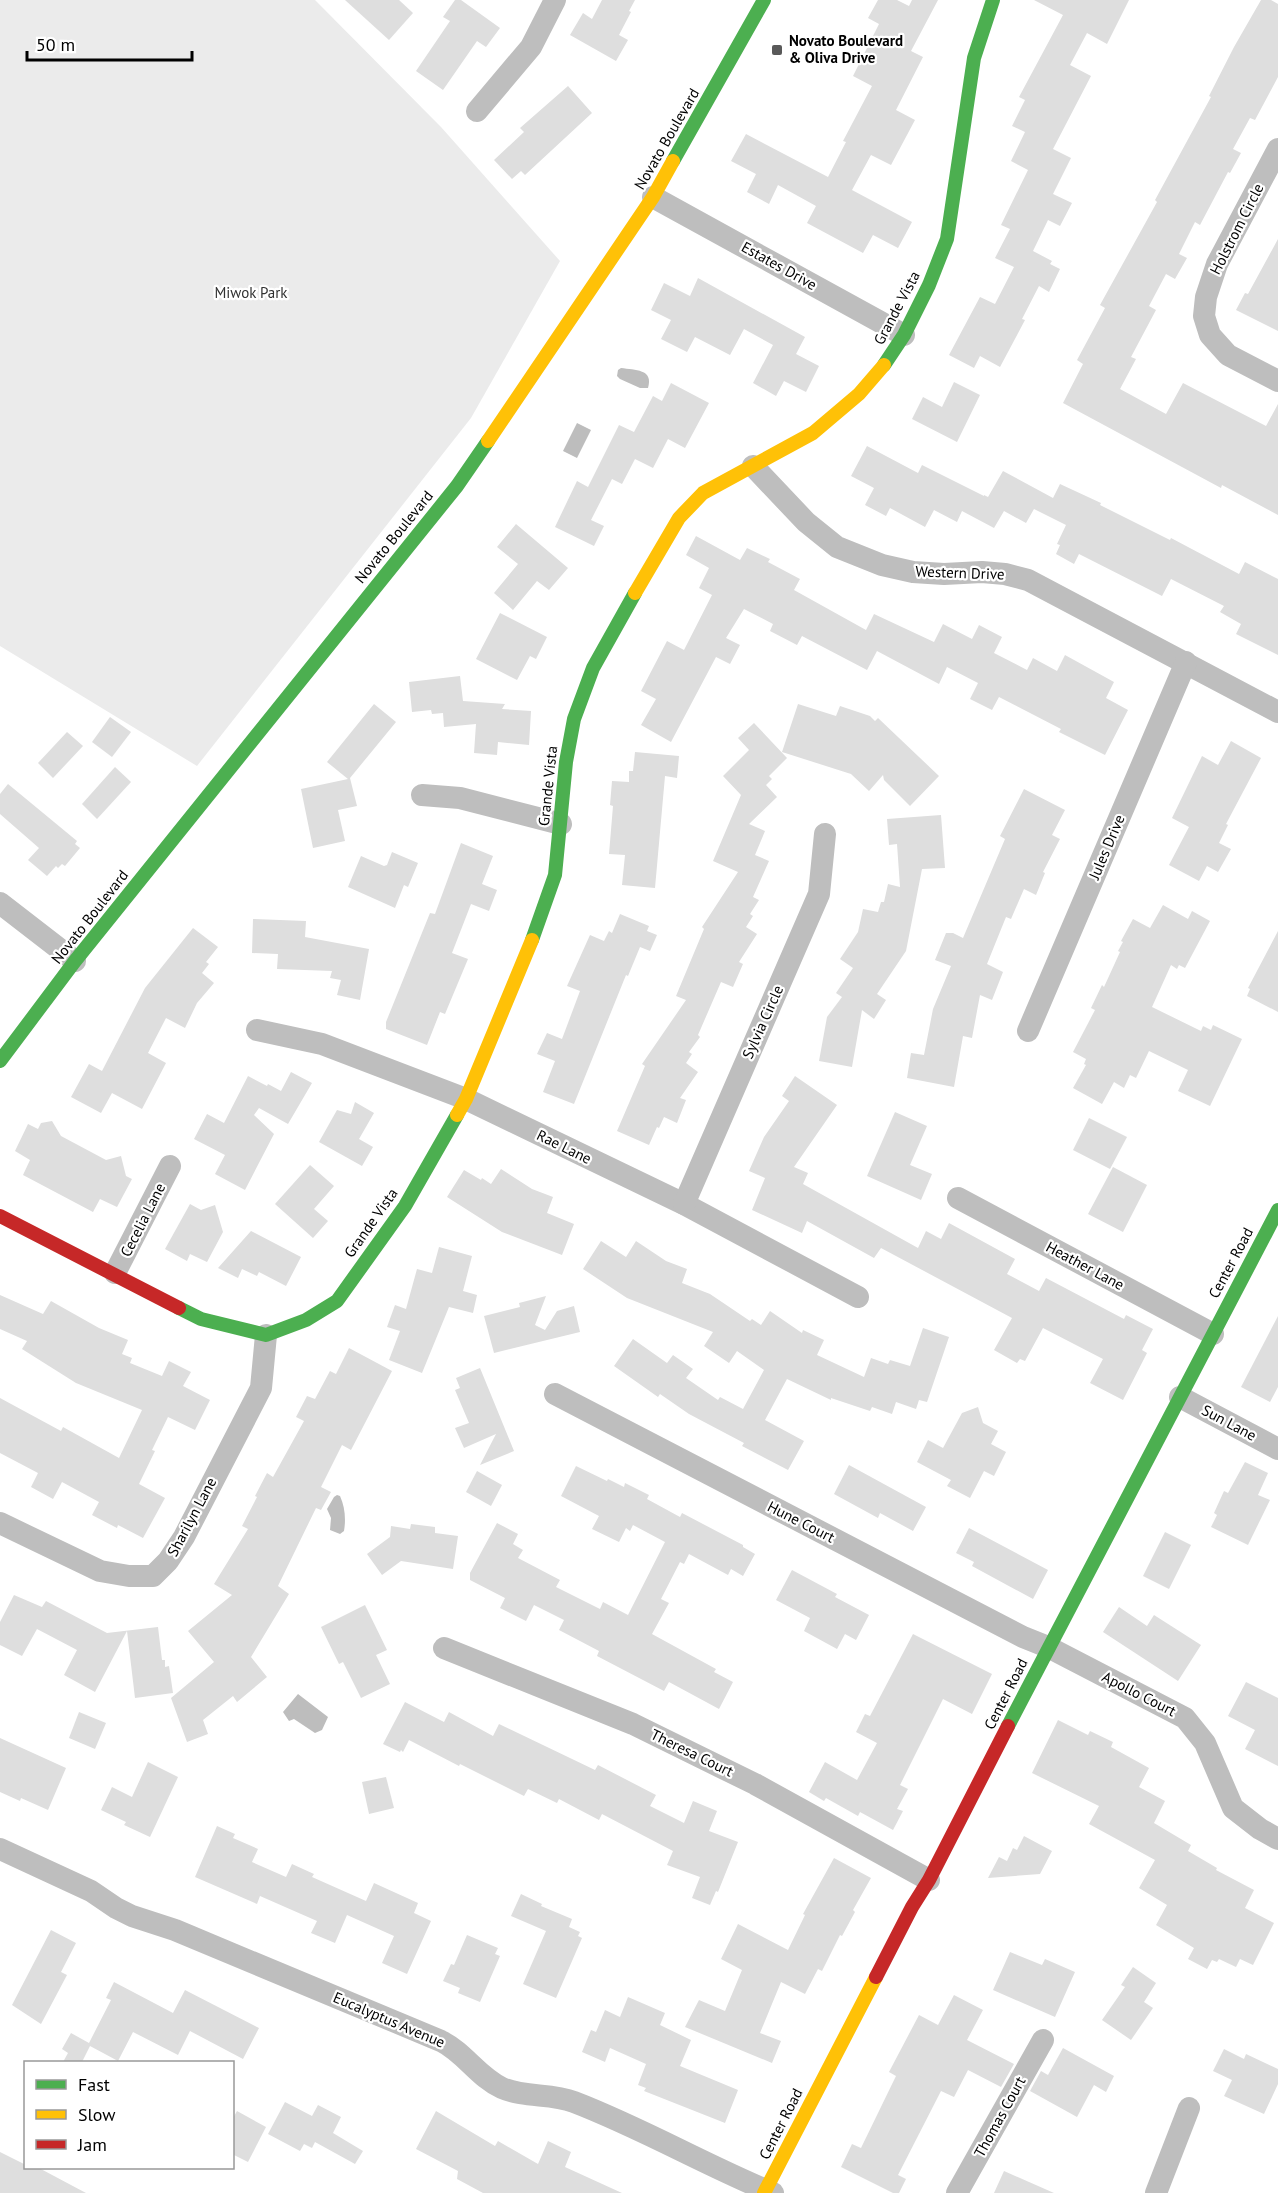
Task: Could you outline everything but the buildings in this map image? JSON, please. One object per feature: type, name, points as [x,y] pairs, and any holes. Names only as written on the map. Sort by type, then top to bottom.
[{"type":"street","points":[[477,111],[531,47],[555,0]]},
{"type":"street","name":"Novato Boulevard","points":[[0,1061],[75,961],[457,486],[653,197],[764,0]]},
{"type":"street","name":"Grande Vista","points":[[266,1335],[306,1320],[337,1300],[405,1206],[466,1099],[539,922],[555,875],[566,762],[574,719],[593,668],[679,518],[703,493],[813,433],[859,394],[883,366],[904,335],[929,285],[947,239],[974,58],[993,0]]},
{"type":"street","name":"Holstrom Circle","points":[[1278,149],[1217,264],[1206,297],[1204,316],[1210,335],[1228,355],[1278,381]]},
{"type":"street","name":"Estates Drive","points":[[653,197],[904,335]]},
{"type":"street","name":"Western Drive","points":[[753,466],[806,522],[837,547],[882,565],[913,573],[982,572],[1005,574],[1028,580],[1278,711]]},
{"type":"street","name":"Jules Drive","points":[[1028,1032],[1186,662]]},
{"type":"street","points":[[422,795],[460,798],[561,824]]},
{"type":"street","name":"Sylvia Circle","points":[[684,1204],[819,894],[825,834]]},
{"type":"street","points":[[0,903],[75,961]]},
{"type":"street","name":"Rae Lane","points":[[257,1030],[322,1044],[466,1099],[684,1204],[858,1297]]},
{"type":"street","name":"Cecelia Lane","points":[[115,1273],[170,1166]]},
{"type":"street","name":"Heather Lane","points":[[958,1198],[1213,1334]]},
{"type":"street","name":"Center Road","points":[[767,2192],[912,1907],[929,1880],[1048,1647],[1278,1210]]},
{"type":"street","points":[[0,1216],[201,1319],[266,1335]]},
{"type":"street","name":"Sharilyn Lane","points":[[0,1523],[100,1571],[129,1576],[153,1576],[168,1562],[184,1537],[261,1388],[266,1335]]},
{"type":"street","name":"Hune Court","points":[[555,1394],[1023,1637],[1048,1647]]},
{"type":"street","name":"Sun Lane","points":[[1180,1397],[1278,1449]]},
{"type":"street","name":"Apollo Court","points":[[1048,1647],[1185,1718],[1204,1743],[1233,1808],[1260,1829],[1278,1839]]},
{"type":"street","name":"Theresa Court","points":[[444,1648],[633,1724],[755,1785],[929,1880]]},
{"type":"street","name":"Eucalyptus Avenue","points":[[0,1849],[91,1891],[132,1916],[175,1930],[441,2041],[453,2047],[473,2067],[500,2087],[512,2092],[571,2100],[674,2146],[767,2192]]},
{"type":"street","name":"Thomas Court","points":[[957,2193],[1043,2040]]},
{"type":"street","points":[[1156,2193],[1189,2108]]},
{"type":"green space","name":"Miwok Park","points":[[0,0],[315,0],[441,127],[560,261],[471,418],[197,766],[0,646]]},
{"type":"shaded area","points":[[621,368],[646,374],[649,382],[648,388],[640,388],[620,379],[617,376]]},
{"type":"shaded area","points":[[577,423],[591,430],[577,458],[563,451]]},
{"type":"shaded area","points":[[337,1495],[340,1496],[345,1513],[344,1531],[340,1534],[330,1530],[331,1518],[327,1509]]},
{"type":"shaded area","points":[[298,1694],[328,1717],[322,1730],[315,1733],[294,1719],[289,1721],[283,1712]]},
{"type":"traffic: fast","points":[[673,161],[764,0]]},
{"type":"traffic: fast","points":[[884,365],[904,335],[929,285],[947,239],[974,58],[993,0]]},
{"type":"traffic: fast","points":[[0,1061],[75,961],[457,486],[488,441]]},
{"type":"traffic: fast","points":[[532,940],[555,875],[566,762],[574,719],[593,668],[635,593]]},
{"type":"traffic: fast","points":[[179,1308],[201,1319],[266,1335],[306,1320],[337,1301],[405,1206],[457,1115]]},
{"type":"traffic: fast","points":[[1008,1726],[1278,1210]]},
{"type":"traffic: slow","points":[[488,441],[653,197],[673,161]]},
{"type":"traffic: slow","points":[[635,593],[679,518],[703,493],[813,433],[859,394],[884,365]]},
{"type":"traffic: slow","points":[[457,1115],[466,1099],[532,940]]},
{"type":"traffic: slow","points":[[764,2193],[876,1977]]},
{"type":"traffic: jam","points":[[0,1216],[179,1308]]},
{"type":"traffic: jam","points":[[876,1977],[1008,1726]]},
{"type":"place","name":"Novato Boulevard & Oliva Drive","points":[[777,50]]}]
